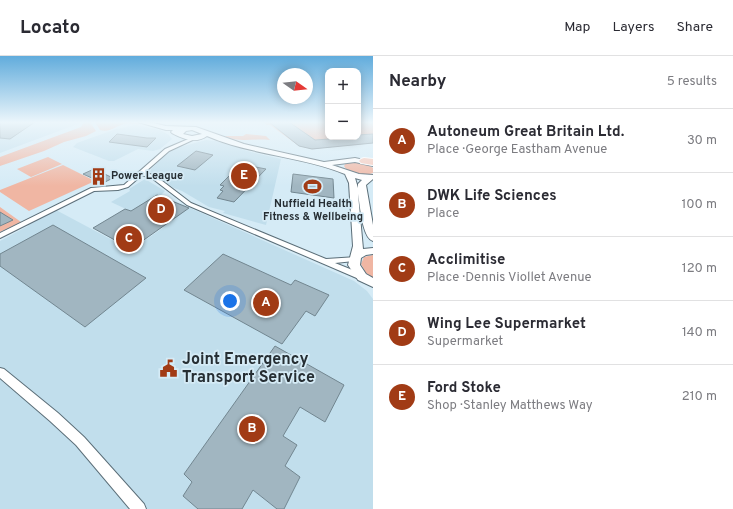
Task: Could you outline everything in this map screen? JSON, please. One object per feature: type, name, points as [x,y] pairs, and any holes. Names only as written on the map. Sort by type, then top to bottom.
[{"type":"main road","points":[[235,143],[262,151],[345,168],[362,177],[372,177]]},
{"type":"main road","points":[[345,168],[350,160],[370,162]]},
{"type":"main road","points":[[345,168],[353,183],[358,242],[354,265],[370,282]]},
{"type":"main road","points":[[372,177],[362,184],[362,190],[369,211],[370,232],[373,238]]},
{"type":"main road","points":[[355,258],[363,252],[373,251]]},
{"type":"street","points":[[0,236],[93,189],[118,188],[126,186],[175,143]]},
{"type":"street","points":[[172,147],[182,143]]},
{"type":"street","points":[[141,173],[155,178],[189,204],[308,255],[326,261],[370,282]]},
{"type":"street","points":[[326,261],[355,258]]},
{"type":"street","points":[[0,372],[80,441],[140,509]]},
{"type":"shaded area","points":[[0,143],[26,143],[0,153]]},
{"type":"shaded area","points":[[37,143],[61,143],[44,151],[0,166],[0,157]]},
{"type":"shaded area","points":[[77,143],[167,143],[160,149],[153,151],[138,149],[114,161],[109,161],[73,147]]},
{"type":"shaded area","points":[[194,143],[223,143],[281,159],[266,225],[223,213],[225,211],[209,207],[174,188],[150,172],[151,169],[167,153],[176,148]]},
{"type":"shaded area","points":[[295,143],[372,143],[312,149],[299,146]]},
{"type":"shaded area","points":[[48,157],[62,164],[31,177],[17,169]]},
{"type":"shaded area","points":[[354,162],[367,164],[373,168],[373,173],[365,175],[357,174],[349,171],[344,166],[346,163]]},
{"type":"shaded area","points":[[63,165],[95,181],[29,211],[0,192],[0,190]]},
{"type":"shaded area","points":[[145,179],[165,191],[161,195],[354,281],[367,291],[373,299],[373,509],[0,509],[0,241],[28,226],[26,224],[56,210],[131,250],[164,227],[111,202],[130,191],[129,189]]},
{"type":"shaded area","points":[[0,207],[21,222],[0,232]]},
{"type":"shaded area","points":[[373,255],[373,278],[366,273],[361,264],[364,257]]},
{"type":"building","points":[[118,143],[151,143],[147,147]]},
{"type":"building","points":[[295,143],[372,143],[312,149],[299,146]]},
{"type":"building","points":[[196,151],[213,155],[195,170],[177,166]]},
{"type":"building","points":[[245,165],[266,169],[234,202],[217,198],[223,191],[220,190],[224,186],[220,185],[238,167]]},
{"type":"building","name":"Power League","points":[[94,169],[113,178],[103,183],[83,174]]},
{"type":"building","name":"Nuffield Health Fitness & Wellbeing","points":[[293,174],[333,179],[334,198],[291,192]]},
{"type":"building","points":[[157,195],[189,208],[131,249],[93,228],[125,209],[131,211]]},
{"type":"building","points":[[0,212],[13,220],[0,226]]},
{"type":"building","points":[[53,225],[146,278],[85,327],[0,266],[0,254]]},
{"type":"building","points":[[223,254],[291,285],[295,280],[329,295],[315,316],[306,311],[282,344],[184,290]]},
{"type":"building","points":[[275,346],[344,385],[325,422],[300,407],[283,436],[297,445],[285,466],[300,477],[284,509],[277,509],[253,490],[242,509],[198,509],[183,496],[192,482],[184,474]]},
{"type":"place","name":"Power League","points":[[98,176]]},
{"type":"place","name":"Ford Stoke","points":[[244,176]]},
{"type":"place","name":"Nuffield Health Fitness & Wellbeing","points":[[313,186]]},
{"type":"place","name":"Wing Lee Supermarket","points":[[161,210]]},
{"type":"place","name":"Acclimitise","points":[[129,239]]},
{"type":"place","name":"Autoneum Great Britain Ltd.","points":[[266,303]]},
{"type":"place","name":"Joint Emergency Transport Service","points":[[169,369]]},
{"type":"place","name":"DWK Life Sciences","points":[[252,429]]}]
